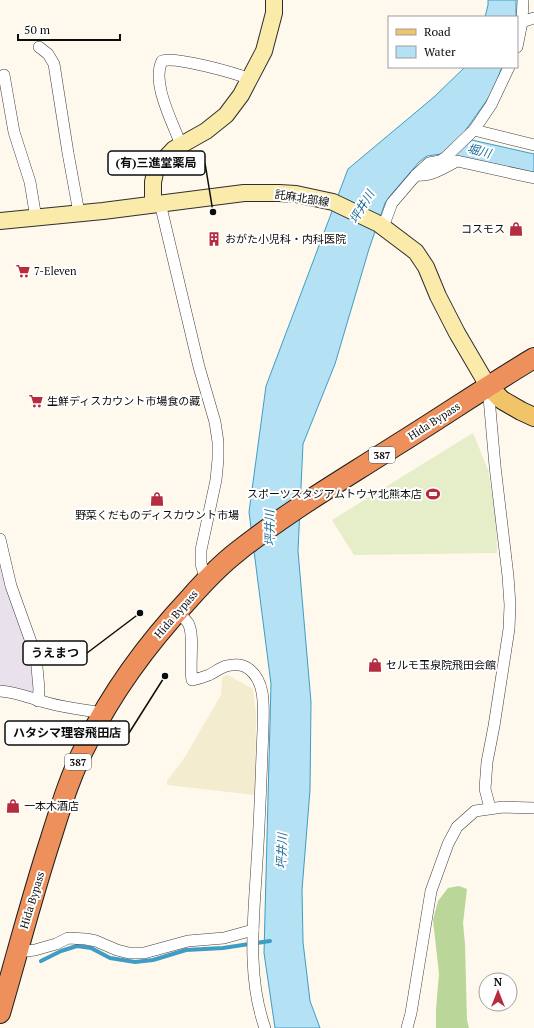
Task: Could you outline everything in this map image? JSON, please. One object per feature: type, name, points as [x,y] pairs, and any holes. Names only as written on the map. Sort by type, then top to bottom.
[{"type":"highway","name":"Hida Bypass","points":[[0,1013],[44,858],[67,786],[87,743],[113,696],[158,633],[206,580],[235,553],[302,505],[534,358]]},
{"type":"main road","points":[[157,204],[153,182],[156,168],[174,148],[206,131],[226,116],[241,95],[264,51],[274,13],[274,0]]},
{"type":"main road","name":"託麻北部線","points":[[0,221],[244,193],[285,193],[333,202],[381,226],[416,252],[426,267],[438,296],[457,333],[488,386]]},
{"type":"main road","points":[[488,386],[502,400],[534,417]]},
{"type":"street","points":[[518,42],[522,22],[523,0]]},
{"type":"street","points":[[522,22],[534,18]]},
{"type":"street","points":[[39,47],[48,54],[54,64],[79,213]]},
{"type":"street","points":[[181,145],[161,92],[158,74],[162,61],[170,59],[210,67],[250,79]]},
{"type":"street","points":[[381,226],[392,203],[416,175],[429,163],[446,157],[472,132],[491,105],[509,68]]},
{"type":"street","points":[[4,75],[14,132],[30,182],[36,218]]},
{"type":"street","points":[[472,132],[534,145]]},
{"type":"street","points":[[416,175],[424,176],[444,168],[456,161],[534,178]]},
{"type":"street","points":[[157,204],[199,367],[215,422],[218,442],[216,480],[201,550],[201,564],[206,580]]},
{"type":"street","points":[[488,386],[510,605],[509,629],[487,762],[485,789],[490,808]]},
{"type":"street","points":[[0,539],[11,586],[36,656],[39,689],[38,701]]},
{"type":"street","points":[[178,611],[189,624],[191,634],[190,671],[192,680],[208,676],[226,666],[238,664],[246,667],[254,673],[260,683],[263,730],[253,930],[254,977],[260,1016],[265,1028]]},
{"type":"street","points":[[0,691],[23,695],[38,701],[104,713]]},
{"type":"street","points":[[407,1028],[431,890],[448,844],[457,827],[475,811],[503,807],[534,808]]},
{"type":"street","points":[[17,952],[35,950],[56,944],[68,938],[86,938],[117,950],[129,953],[144,953],[182,942],[224,938],[253,930]]},
{"type":"shaded area","points":[[0,563],[6,588],[31,652],[36,689],[31,693],[0,687]]},
{"type":"shaded area","points":[[228,675],[253,689],[256,714],[255,795],[167,785],[167,781],[185,757],[221,695],[222,677]]},
{"type":"green space","name":"スポーツスタジアムトウヤ北熊本店","points":[[473,433],[488,470],[496,518],[497,553],[354,555],[332,520]]},
{"type":"green space","points":[[459,886],[467,889],[463,923],[467,1020],[469,1028],[436,1028],[439,974],[433,920],[438,901],[448,888]]},
{"type":"water","points":[[488,0],[516,0],[516,16],[485,16]]},
{"type":"water","points":[[464,68],[502,68],[492,93],[465,131],[465,135],[472,140],[534,154],[534,174],[441,154],[427,156],[419,162],[385,203],[369,249],[335,364],[303,444],[298,551],[311,702],[310,790],[302,890],[303,942],[310,1001],[320,1028],[275,1028],[264,953],[271,684],[249,512],[266,386],[348,169],[434,97]]},
{"type":"waterway","points":[[41,961],[61,951],[77,946],[91,948],[110,958],[135,962],[153,960],[186,950],[223,948],[270,941]]},
{"type":"place","name":"(有)三進堂薬局","points":[[213,212]]},
{"type":"place","name":"コスモス","points":[[516,229]]},
{"type":"place","name":"おがた小児科・内科医院","points":[[214,239]]},
{"type":"place","name":"7-Eleven","points":[[23,271]]},
{"type":"place","name":"生鮮ディスカウント市場食の藏","points":[[36,401]]},
{"type":"place","name":"スポーツスタジアムトウヤ北熊本店","points":[[433,494]]},
{"type":"place","name":"野菜くだものディスカウント市場","points":[[157,499]]},
{"type":"place","name":"うえまつ","points":[[140,613]]},
{"type":"place","name":"セルモ玉泉院飛田会館","points":[[375,665]]},
{"type":"place","name":"ハタシマ理容飛田店","points":[[165,676]]},
{"type":"place","name":"一本木酒店","points":[[13,806]]},
{"type":"water label","name":"堀川","points":[[479,151]]},
{"type":"water label","name":"坪井川","points":[[362,207]]},
{"type":"water label","name":"坪井川","points":[[270,528]]},
{"type":"water label","name":"坪井川","points":[[282,851]]}]
